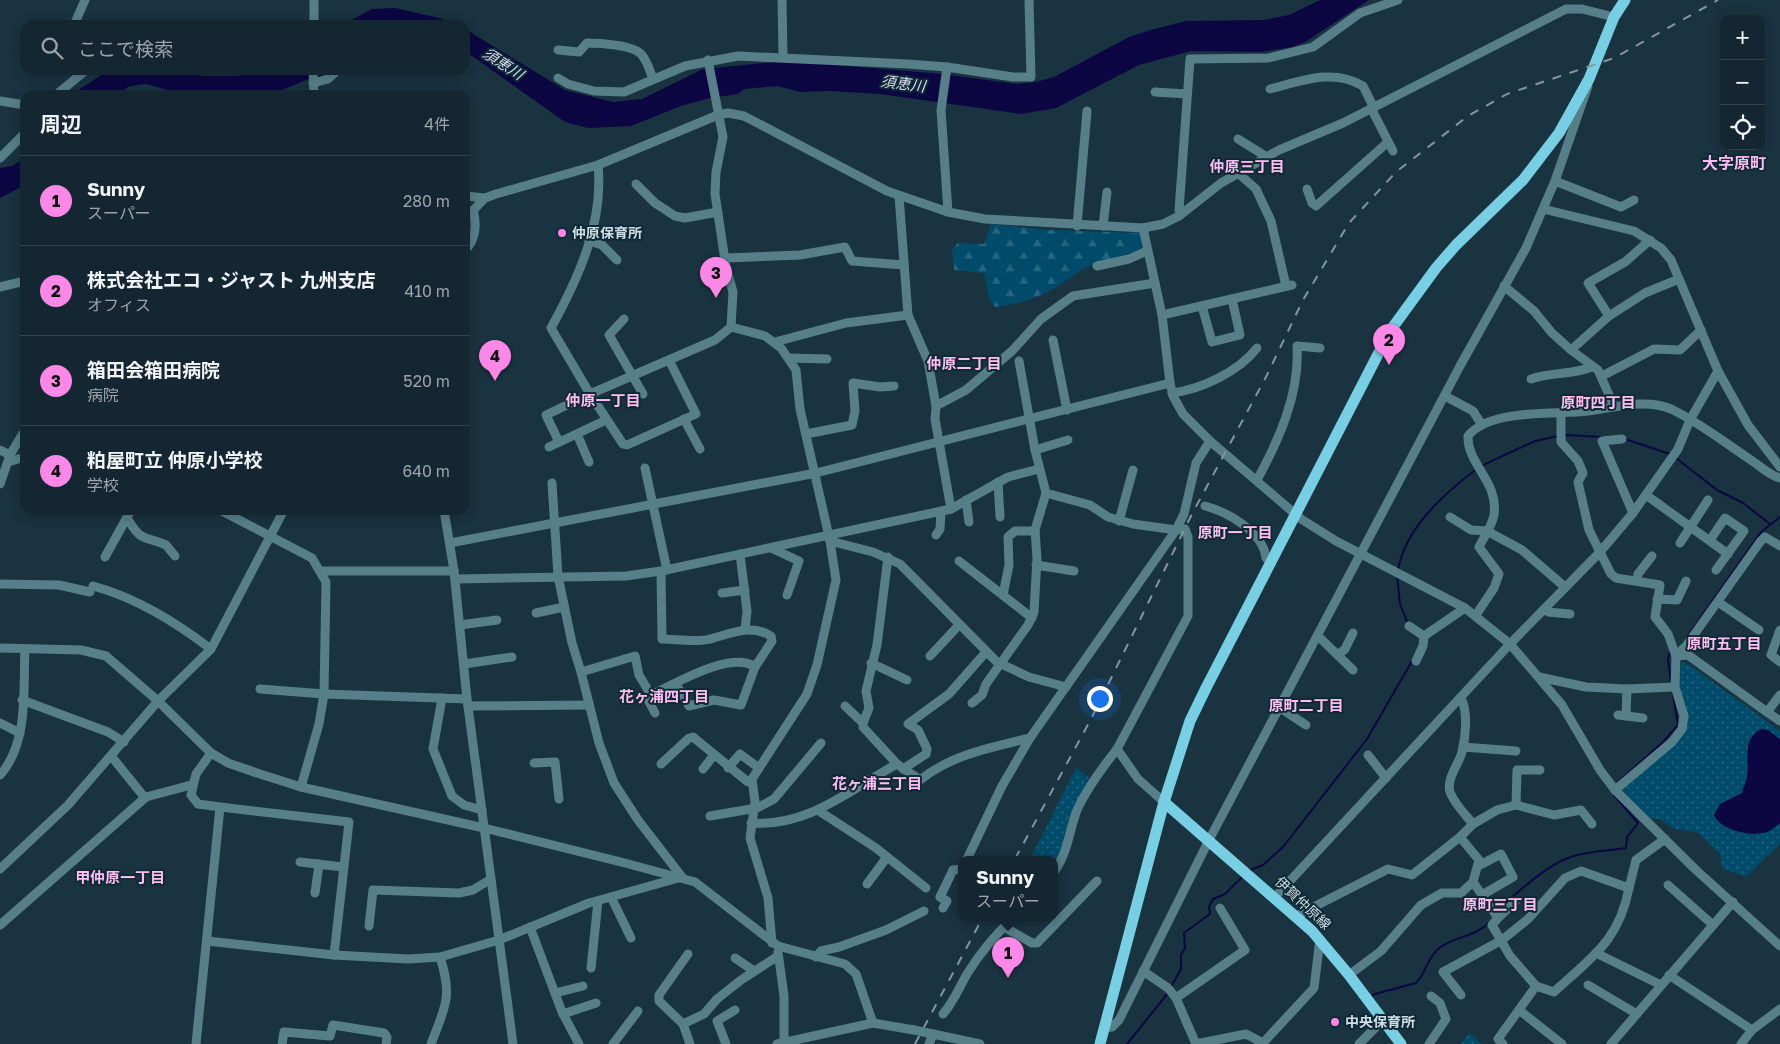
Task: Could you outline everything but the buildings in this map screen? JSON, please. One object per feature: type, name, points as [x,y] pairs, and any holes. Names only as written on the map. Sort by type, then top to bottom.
[{"type":"main road","points":[[1100,1044],[1164,802],[1190,721],[1390,331],[1410,302],[1456,245],[1523,180],[1559,133],[1590,79],[1614,17],[1625,0]]},
{"type":"main road","name":"伊賀仲原線","points":[[1164,802],[1276,897],[1320,939],[1401,1044]]},
{"type":"street","points":[[76,20],[85,0]]},
{"type":"street","points":[[314,0],[314,20]]},
{"type":"street","points":[[782,0],[783,56]]},
{"type":"street","points":[[558,78],[582,88],[608,92],[624,92],[686,66],[738,56],[783,56],[1012,77],[1031,77],[1029,0]]},
{"type":"street","points":[[1181,214],[1179,210],[1190,59],[1268,58],[1313,47],[1360,13],[1398,0]]},
{"type":"street","points":[[470,196],[485,198],[598,166],[718,115],[728,113],[744,116],[899,196],[948,212],[985,219],[1077,226],[1144,228],[1163,224],[1181,214],[1238,173],[1267,157],[1372,107],[1566,9],[1582,9],[1614,17]]},
{"type":"street","points":[[558,50],[579,52],[587,43],[606,44],[637,51],[641,54],[653,79]]},
{"type":"street","points":[[559,442],[546,414],[715,340],[731,327],[732,292],[715,194],[716,172],[722,137],[708,62]]},
{"type":"street","points":[[947,70],[941,110],[948,212]]},
{"type":"street","points":[[61,90],[78,75]]},
{"type":"street","points":[[313,75],[314,90]]},
{"type":"street","points":[[313,82],[328,80],[333,75]]},
{"type":"street","points":[[1270,88],[1317,76],[1337,76],[1363,86],[1393,151]]},
{"type":"street","points":[[1104,1028],[1112,1027],[1119,1020],[1209,840],[1445,396],[1526,248],[1554,181],[1590,79]]},
{"type":"street","points":[[1155,92],[1187,94]]},
{"type":"street","points":[[0,101],[20,104]]},
{"type":"street","points":[[1077,226],[1087,111]]},
{"type":"street","points":[[1559,133],[1570,138]]},
{"type":"street","points":[[0,158],[20,138]]},
{"type":"street","points":[[1238,139],[1267,157]]},
{"type":"street","points":[[1307,189],[1312,203],[1316,206],[1388,142]]},
{"type":"street","points":[[598,166],[596,216],[583,263],[551,328],[606,420],[623,444],[629,445],[696,414],[669,360]]},
{"type":"street","points":[[1162,315],[1289,285],[1271,221],[1256,189],[1238,173]]},
{"type":"street","points":[[1554,181],[1621,207],[1634,200]]},
{"type":"street","points":[[636,184],[655,203],[675,216],[685,218],[718,212]]},
{"type":"street","points":[[1103,226],[1107,192]]},
{"type":"street","points":[[899,196],[908,315],[928,361],[936,406],[935,419],[951,509]]},
{"type":"street","points":[[470,213],[485,198]]},
{"type":"street","points":[[1543,209],[1634,231],[1650,240],[1671,260],[1718,372],[1748,425],[1780,467]]},
{"type":"street","points":[[470,244],[473,240],[475,216],[473,210]]},
{"type":"street","points":[[1144,228],[1162,315],[1172,393],[1183,414],[1210,441],[1295,515],[1320,532],[1476,615],[1510,644],[1571,717],[1600,770],[1616,790],[1665,839],[1780,946]]},
{"type":"street","points":[[1609,316],[1588,284],[1625,262],[1650,240]]},
{"type":"street","points":[[589,241],[602,245],[617,260]]},
{"type":"street","points":[[726,258],[800,255],[845,247],[852,261],[904,265]]},
{"type":"street","points":[[1097,266],[1129,259],[1148,251]]},
{"type":"street","points":[[1570,350],[1609,316],[1645,293],[1679,279]]},
{"type":"street","points":[[0,286],[20,283]]},
{"type":"street","points":[[936,406],[966,390],[1012,350],[1041,319],[1073,296],[1155,283]]},
{"type":"street","points":[[1504,286],[1534,311],[1552,333],[1570,350],[1602,376],[1614,406]]},
{"type":"street","points":[[1202,306],[1212,342],[1240,335],[1232,299]]},
{"type":"street","points":[[775,342],[846,323],[908,315]]},
{"type":"street","points":[[624,319],[609,335],[643,394]]},
{"type":"street","points":[[731,327],[765,336],[775,342],[789,358],[796,370],[800,409],[816,473],[836,580],[817,665],[807,694],[752,782],[755,792],[750,838],[768,898],[784,996],[781,1044],[873,1023],[980,1044]]},
{"type":"street","points":[[1602,376],[1654,349],[1680,350],[1701,330]]},
{"type":"street","points":[[1053,340],[1067,410]]},
{"type":"street","points":[[1256,480],[1287,413],[1296,379],[1297,346],[1320,348]]},
{"type":"street","points":[[1172,393],[1197,387],[1229,372],[1250,357],[1257,348]]},
{"type":"street","points":[[789,358],[827,359]]},
{"type":"street","points":[[972,703],[982,695],[1000,664],[1032,618],[1036,565],[1035,531],[1046,493],[1035,450],[1019,361]]},
{"type":"street","points":[[1531,379],[1545,374],[1580,372],[1592,366]]},
{"type":"street","points":[[1276,897],[1510,644],[1600,552],[1646,495],[1678,449],[1690,420],[1718,372]]},
{"type":"street","points":[[450,543],[816,473],[1170,383]]},
{"type":"street","points":[[806,434],[852,425],[854,410],[852,384],[880,387],[894,386]]},
{"type":"street","points":[[1445,396],[1473,411],[1482,425]]},
{"type":"street","points":[[1476,615],[1494,588],[1499,574],[1480,547],[1494,516],[1490,483],[1468,449],[1471,432],[1482,425],[1503,417],[1588,411],[1614,406],[1660,406],[1670,409],[1690,420],[1780,478]]},
{"type":"street","points":[[1561,412],[1561,442],[1578,461],[1583,473],[1578,482],[1584,516],[1600,552],[1611,574],[1616,578],[1637,580],[1660,586],[1655,618],[1668,634],[1676,656],[1675,687],[1684,716],[1682,729],[1678,736],[1616,790]]},
{"type":"street","points":[[549,447],[606,420]]},
{"type":"street","points":[[684,420],[700,449]]},
{"type":"street","points":[[577,434],[589,462]]},
{"type":"street","points":[[0,484],[9,458],[20,439]]},
{"type":"street","points":[[1622,439],[1602,441],[1632,513]]},
{"type":"street","points":[[1035,450],[1068,440]]},
{"type":"street","points":[[968,856],[1002,786],[1030,738],[1176,530],[1184,514],[1196,464],[1210,441]]},
{"type":"street","points":[[0,450],[9,458],[20,457]]},
{"type":"street","points":[[645,468],[664,570],[662,639],[710,639],[745,630],[759,630],[771,636],[772,641],[755,667],[743,702],[738,706],[714,700],[689,706],[676,684]]},
{"type":"street","points":[[321,571],[454,575],[626,576],[829,538],[951,509],[1008,477],[1039,469]]},
{"type":"street","points":[[1119,521],[1133,470]]},
{"type":"street","points":[[998,482],[1000,517]]},
{"type":"street","points":[[552,483],[558,576],[572,643],[598,743],[614,783],[638,820],[682,877]]},
{"type":"street","points":[[1046,493],[1090,505],[1108,517],[1119,521],[1176,530],[1185,529],[1188,537],[1188,616],[1117,749],[1099,771],[1077,811],[1068,844],[1058,864]]},
{"type":"street","points":[[1646,495],[1728,554]]},
{"type":"street","points":[[966,500],[969,522]]},
{"type":"street","points":[[1680,543],[1708,500]]},
{"type":"street","points":[[1205,506],[1234,518],[1253,533],[1258,539],[1266,558],[1272,560]]},
{"type":"street","points":[[936,535],[940,529],[941,511]]},
{"type":"street","points":[[105,557],[127,515]]},
{"type":"street","points":[[129,515],[136,533],[150,541],[166,545],[175,556]]},
{"type":"street","points":[[230,515],[312,558],[326,582],[324,694],[319,724],[301,787]]},
{"type":"street","points":[[0,869],[68,805],[112,757],[158,701],[211,649],[281,515]]},
{"type":"street","points":[[445,515],[513,1044]]},
{"type":"street","points":[[1450,517],[1471,530],[1487,531],[1522,550],[1565,587]]},
{"type":"street","points":[[1710,540],[1725,518],[1744,531],[1716,570]]},
{"type":"street","points":[[1003,596],[1009,565],[1008,537],[1015,531],[1035,531]]},
{"type":"street","points":[[829,538],[888,557],[909,572],[959,625],[1000,664],[1029,677],[1066,687]]},
{"type":"street","points":[[1676,656],[1686,646],[1765,538],[1780,546]]},
{"type":"street","points":[[771,548],[799,562],[788,595]]},
{"type":"street","points":[[740,554],[747,611],[745,630]]},
{"type":"street","points":[[1637,580],[1638,574],[1652,556]]},
{"type":"street","points":[[863,723],[869,708],[866,691],[877,645],[888,557]]},
{"type":"street","points":[[959,561],[1032,618]]},
{"type":"street","points":[[1036,565],[1074,571]]},
{"type":"street","points":[[1658,599],[1677,600],[1686,582]]},
{"type":"street","points":[[0,584],[58,585],[92,589],[130,599],[172,620],[211,649]]},
{"type":"street","points":[[722,593],[745,590]]},
{"type":"street","points":[[1718,602],[1759,630]]},
{"type":"street","points":[[536,613],[564,607]]},
{"type":"street","points":[[1416,661],[1423,646],[1424,636],[1464,608]]},
{"type":"street","points":[[1544,609],[1548,612],[1570,614]]},
{"type":"street","points":[[460,625],[497,620]]},
{"type":"street","points":[[930,656],[959,625]]},
{"type":"street","points":[[1409,626],[1424,636]]},
{"type":"street","points":[[1780,630],[1771,655],[1780,662]]},
{"type":"street","points":[[1338,655],[1345,649],[1353,633]]},
{"type":"street","points":[[1318,636],[1353,670]]},
{"type":"street","points":[[0,648],[81,650],[106,656],[158,701],[211,752],[228,763],[301,787],[484,828],[682,877],[695,882],[775,945],[840,962],[856,974],[873,1023]]},
{"type":"street","points":[[0,774],[7,767],[20,732],[25,649]]},
{"type":"street","points":[[751,823],[801,818],[819,811],[900,766],[926,754],[927,749],[918,730],[908,724],[950,694],[986,652]]},
{"type":"street","points":[[1676,656],[1688,655],[1780,721]]},
{"type":"street","points":[[581,672],[635,656],[639,675],[651,695]]},
{"type":"street","points":[[464,664],[512,657]]},
{"type":"street","points":[[655,713],[647,698],[651,695],[728,662],[744,662],[755,667]]},
{"type":"street","points":[[872,663],[907,680]]},
{"type":"street","points":[[1539,677],[1586,686],[1627,689],[1675,687]]},
{"type":"street","points":[[260,689],[324,694],[442,698],[468,703],[589,705]]},
{"type":"street","points":[[1627,689],[1622,716],[1643,718]]},
{"type":"street","points":[[1767,712],[1780,695]]},
{"type":"street","points":[[442,698],[433,749],[452,796],[464,805],[482,810]]},
{"type":"street","points":[[1461,698],[1466,707],[1463,747],[1450,782],[1450,791],[1456,805],[1473,824]]},
{"type":"street","points":[[22,700],[108,732],[124,742]]},
{"type":"street","points":[[845,706],[863,723],[867,732],[900,766],[920,780],[932,770],[984,749],[1030,738]]},
{"type":"street","points":[[1280,708],[1306,725]]},
{"type":"street","points":[[0,723],[20,732]]},
{"type":"street","points":[[661,764],[689,738],[694,738],[728,768],[748,782],[752,782]]},
{"type":"street","points":[[710,816],[753,808],[774,799],[821,743]]},
{"type":"street","points":[[1463,747],[1516,751]]},
{"type":"street","points":[[1117,749],[1138,779],[1164,802]]},
{"type":"street","points":[[211,752],[201,765],[192,785],[190,795],[194,801],[220,807],[350,822],[343,867],[334,955]]},
{"type":"street","points":[[728,768],[740,754],[759,768]]},
{"type":"street","points":[[703,768],[714,755]]},
{"type":"street","points":[[1368,755],[1386,778]]},
{"type":"street","points":[[112,757],[145,798]]},
{"type":"street","points":[[534,763],[555,762],[559,799]]},
{"type":"street","points":[[1516,805],[1517,770],[1540,770]]},
{"type":"street","points":[[0,925],[145,798],[192,785]]},
{"type":"street","points":[[1296,916],[1388,869],[1412,875],[1460,837],[1473,824],[1497,810],[1516,805],[1554,815],[1581,810],[1592,824]]},
{"type":"street","points":[[196,1044],[220,807]]},
{"type":"street","points":[[819,811],[887,857],[926,888]]},
{"type":"street","points":[[1349,975],[1381,951],[1421,905],[1442,893],[1461,892],[1473,882],[1480,865],[1479,860],[1460,837]]},
{"type":"street","points":[[1515,902],[1492,925],[1510,956],[1536,986],[1554,992],[1596,953],[1613,933],[1624,911],[1636,860],[1665,839]]},
{"type":"street","points":[[1480,865],[1501,854],[1513,877],[1482,895]]},
{"type":"street","points":[[867,884],[887,857]]},
{"type":"street","points":[[300,862],[343,867]]},
{"type":"street","points":[[315,893],[320,864]]},
{"type":"street","points":[[943,908],[947,902],[940,897],[953,870],[958,869]]},
{"type":"street","points":[[1461,995],[1443,972],[1502,940],[1528,920],[1565,878],[1582,871],[1629,888]]},
{"type":"street","points":[[207,941],[334,955],[408,959],[440,958],[499,940],[598,901],[682,877]]},
{"type":"street","points":[[368,926],[373,890],[459,893],[473,890],[491,879]]},
{"type":"street","points":[[1004,927],[1032,943],[1038,943],[1097,881]]},
{"type":"street","points":[[1473,882],[1498,918]]},
{"type":"street","points":[[1668,885],[1713,925]]},
{"type":"street","points":[[611,897],[631,938]]},
{"type":"street","points":[[591,968],[598,901]]},
{"type":"street","points":[[1611,1044],[1732,902]]},
{"type":"street","points":[[1176,998],[1245,950],[1220,908]]},
{"type":"street","points":[[816,957],[821,951],[839,948],[886,930],[924,911]]},
{"type":"street","points":[[943,1014],[954,1000],[967,975],[1010,921]]},
{"type":"street","points":[[530,927],[563,1014],[578,1044]]},
{"type":"street","points":[[1143,971],[1168,988],[1176,998],[1196,1044],[1246,1034],[1263,1043],[1314,988],[1320,939]]},
{"type":"street","points":[[1596,953],[1661,985]]},
{"type":"street","points":[[688,954],[659,995],[658,1000],[683,1024],[690,1044]]},
{"type":"street","points":[[683,1024],[704,1014],[717,999],[754,971],[778,956]]},
{"type":"street","points":[[430,1044],[448,997],[446,977],[440,958]]},
{"type":"street","points":[[735,958],[754,971]]},
{"type":"street","points":[[1669,975],[1754,1044]]},
{"type":"street","points":[[1588,985],[1636,1014]]},
{"type":"street","points":[[555,993],[583,986]]},
{"type":"street","points":[[1503,1044],[1498,1040],[1536,986]]},
{"type":"street","points":[[1430,1044],[1446,1019],[1440,1003],[1431,996]]},
{"type":"street","points":[[563,1014],[596,1003]]},
{"type":"street","points":[[1747,1037],[1780,1009]]},
{"type":"street","points":[[726,1044],[718,1021],[735,1010]]},
{"type":"street","points":[[1519,1010],[1562,1044]]},
{"type":"street","points":[[613,1044],[638,1011]]},
{"type":"street","points":[[1359,1044],[1383,1020]]},
{"type":"street","points":[[282,1044],[284,1032],[330,1036],[332,1025],[384,1033],[387,1037],[386,1044]]},
{"type":"street","points":[[929,1044],[933,1034]]},
{"type":"green space","points":[[991,224],[1049,230],[1140,233],[1142,249],[1090,266],[1057,287],[1035,298],[1011,305],[995,307],[989,299],[984,273],[954,270],[952,249],[958,243],[984,244]]},
{"type":"green space","points":[[1685,662],[1780,731],[1780,844],[1746,877],[1722,868],[1720,854],[1697,832],[1674,829],[1660,819],[1650,819],[1621,789],[1685,730],[1679,687],[1681,664]]},
{"type":"green space","points":[[1076,768],[1091,779],[1058,858],[1058,856],[1032,856]]},
{"type":"green space","points":[[1469,1033],[1482,1044],[1461,1044]]},
{"type":"water","name":"須恵川","points":[[1320,0],[1369,0],[1305,42],[1292,47],[1261,52],[1191,51],[1139,65],[1056,108],[1021,114],[880,94],[830,91],[800,92],[777,86],[744,89],[738,94],[710,98],[681,106],[631,126],[588,128],[565,122],[470,55],[470,32],[565,90],[613,102],[642,99],[703,69],[775,62],[825,64],[943,74],[1016,84],[1036,82],[1054,77],[1129,37],[1150,30],[1186,21],[1264,20],[1289,15]]},
{"type":"water","points":[[395,8],[444,20],[351,20],[372,9]]},
{"type":"water","points":[[101,75],[326,75],[311,78],[282,90],[168,90],[146,84],[130,86],[123,90],[79,90]]},
{"type":"water","points":[[20,161],[20,188],[0,198],[0,168],[12,166]]},
{"type":"water","points":[[1761,729],[1768,730],[1780,739],[1780,823],[1767,832],[1753,834],[1730,829],[1718,821],[1714,815],[1720,804],[1742,793],[1748,770],[1749,744],[1755,733]]},
{"type":"waterway","points":[[1565,435],[1603,437]]},
{"type":"waterway","points":[[1481,466],[1535,441],[1558,436]]},
{"type":"waterway","points":[[1625,439],[1670,454]]},
{"type":"waterway","points":[[1676,458],[1717,490],[1743,503],[1770,524]]},
{"type":"waterway","points":[[1398,571],[1408,541],[1417,527],[1439,501],[1475,470]]},
{"type":"waterway","points":[[1687,637],[1761,532],[1780,517]]},
{"type":"waterway","points":[[1397,575],[1400,604],[1408,624]]},
{"type":"waterway","points":[[1670,652],[1668,659],[1671,682]]},
{"type":"waterway","points":[[1248,871],[1263,865],[1283,847],[1367,739],[1412,661]]},
{"type":"waterway","points":[[1618,782],[1662,743],[1678,725],[1672,689]]},
{"type":"waterway","points":[[1497,913],[1530,882],[1550,867],[1568,858],[1582,854],[1626,848],[1627,837],[1638,823],[1614,795]]},
{"type":"waterway","points":[[1171,987],[1181,969],[1181,955],[1185,948],[1184,933],[1210,914],[1209,907],[1213,899],[1225,894],[1243,876]]},
{"type":"waterway","points":[[1371,997],[1375,994],[1416,983],[1437,950],[1443,945],[1478,931],[1489,922]]},
{"type":"waterway","points":[[1127,1044],[1168,993]]},
{"type":"railway","points":[[1017,856],[1091,719],[1192,514],[1266,377],[1303,300],[1349,223],[1396,172],[1468,116],[1507,94],[1614,58],[1718,0]]},
{"type":"railway","points":[[915,1044],[981,921]]},
{"type":"place","name":"仲原保育所","points":[[562,233]]},
{"type":"place","name":"箱田会箱田病院","points":[[716,298]]},
{"type":"place","name":"株式会社エコ・ジャスト 九州支店","points":[[1389,365]]},
{"type":"place","name":"粕屋町立 仲原小学校","points":[[495,381]]},
{"type":"place","name":"Sunny","points":[[1008,978]]},
{"type":"place","name":"中央保育所","points":[[1335,1022]]},
{"type":"district","name":"大字原町","points":[[1734,163]]},
{"type":"district","name":"仲原三丁目","points":[[1247,167]]},
{"type":"district","name":"仲原二丁目","points":[[964,364]]},
{"type":"district","name":"仲原一丁目","points":[[603,401]]},
{"type":"district","name":"原町四丁目","points":[[1598,403]]},
{"type":"district","name":"原町一丁目","points":[[1235,533]]},
{"type":"district","name":"原町五丁目","points":[[1724,644]]},
{"type":"district","name":"花ヶ浦四丁目","points":[[664,697]]},
{"type":"district","name":"原町二丁目","points":[[1306,706]]},
{"type":"district","name":"花ヶ浦三丁目","points":[[877,784]]},
{"type":"district","name":"甲仲原一丁目","points":[[120,878]]},
{"type":"district","name":"原町三丁目","points":[[1500,905]]}]
